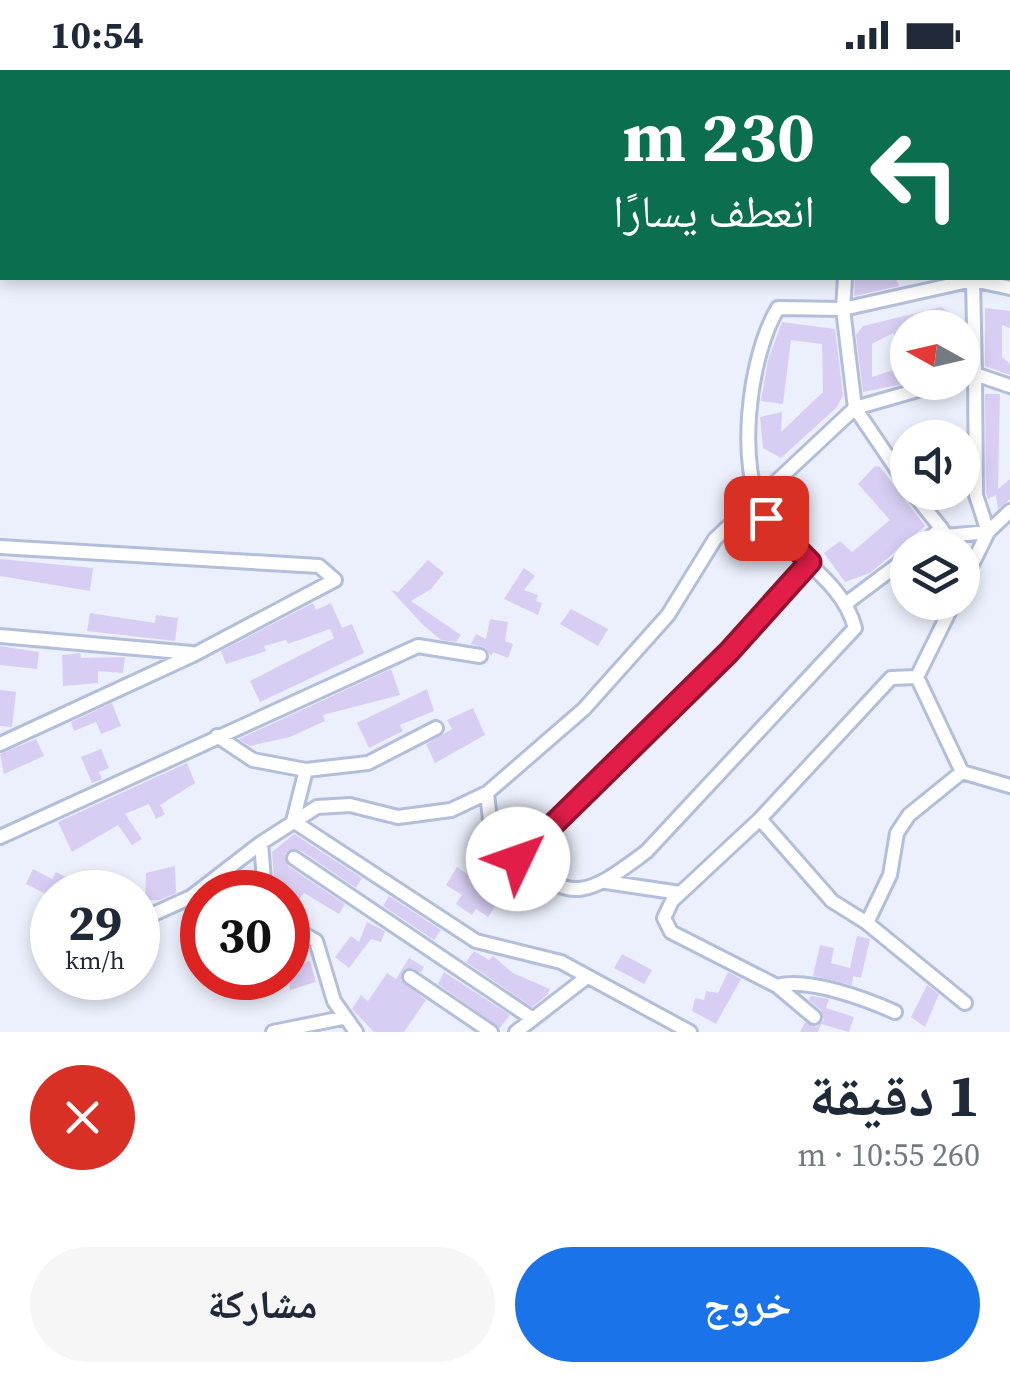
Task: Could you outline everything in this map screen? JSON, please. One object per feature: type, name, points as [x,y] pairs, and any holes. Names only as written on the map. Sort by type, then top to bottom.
[{"type":"street","points":[[845,280],[843,309],[855,408],[890,460]]},
{"type":"street","points":[[971,310],[972,280]]},
{"type":"street","points":[[522,856],[546,881],[572,892],[606,882],[646,852],[856,628],[848,602],[766,518],[756,498],[748,445],[753,386],[769,322],[778,308],[843,309],[972,280],[1010,288]]},
{"type":"street","points":[[980,379],[1010,386]]},
{"type":"street","points":[[160,911],[191,898],[261,843],[317,807],[350,805],[398,817],[451,810],[487,794],[584,709],[668,616],[715,538],[855,408],[890,398]]},
{"type":"street","points":[[970,400],[976,495],[988,532]]},
{"type":"street","points":[[926,510],[946,536],[988,532]]},
{"type":"street","points":[[980,548],[988,532],[1010,510]]},
{"type":"street","points":[[0,547],[319,566],[336,580],[194,654],[0,744]]},
{"type":"street","points":[[487,794],[490,820],[518,859],[728,653],[810,562]]},
{"type":"street","points":[[848,602],[890,570]]},
{"type":"street","points":[[918,677],[945,620]]},
{"type":"street","points":[[0,636],[194,654]]},
{"type":"street","points":[[0,836],[418,646],[480,656]]},
{"type":"street","points":[[918,677],[962,772],[1010,786]]},
{"type":"street","points":[[814,1016],[777,986],[671,932],[664,918],[680,893],[760,820],[891,678],[918,677]]},
{"type":"street","points":[[217,736],[253,760],[306,770],[368,763],[436,728]]},
{"type":"street","points":[[292,821],[306,770]]},
{"type":"street","points":[[867,923],[882,901],[897,833],[909,815],[962,772]]},
{"type":"street","points":[[760,820],[832,900],[867,923],[965,1003]]},
{"type":"street","points":[[292,821],[476,941],[561,962],[690,1032]]},
{"type":"street","points":[[261,843],[264,870]]},
{"type":"street","points":[[294,858],[533,1020]]},
{"type":"street","points":[[606,882],[680,893]]},
{"type":"street","points":[[310,938],[316,941],[342,1018],[356,1032]]},
{"type":"street","points":[[410,976],[491,1032]]},
{"type":"street","points":[[516,1032],[588,977]]},
{"type":"street","points":[[777,986],[799,983],[861,997],[895,1012]]},
{"type":"street","points":[[274,1032],[342,1018]]},
{"type":"building","points":[[855,280],[897,280],[899,286],[854,296]]},
{"type":"building","points":[[985,308],[1010,311],[1010,328],[1002,325],[1002,357],[1010,364],[1010,375],[985,366]]},
{"type":"building","points":[[890,319],[890,335],[872,344],[872,377],[890,371],[890,387],[863,392],[856,335],[863,326]]},
{"type":"building","points":[[782,322],[835,329],[843,395],[837,407],[781,458],[763,448],[760,417],[782,412],[781,432],[823,392],[822,344],[791,340],[783,404],[761,401],[768,360]]},
{"type":"building","points":[[985,394],[1000,394],[998,489],[1010,479],[1010,499],[998,509],[996,495],[988,499],[986,493]]},
{"type":"building","points":[[875,466],[880,467],[890,480],[890,510],[913,510],[925,526],[920,530],[890,530],[890,556],[870,573],[845,582],[824,553],[840,541],[852,552],[890,520],[858,484]]},
{"type":"building","points":[[0,559],[93,568],[90,591],[0,576]]},
{"type":"building","points":[[428,560],[444,573],[431,589],[411,601],[461,635],[456,642],[441,640],[391,590],[398,592]]},
{"type":"building","points":[[524,568],[535,576],[524,590],[538,595],[536,601],[542,603],[538,615],[504,599]]},
{"type":"building","points":[[313,603],[316,610],[331,603],[342,628],[352,624],[364,653],[260,702],[250,681],[334,638],[330,629],[288,644],[286,640],[264,646],[266,651],[226,664],[221,651]]},
{"type":"building","points":[[571,609],[608,629],[598,646],[560,624]]},
{"type":"building","points":[[90,613],[155,623],[156,615],[178,618],[175,641],[87,631]]},
{"type":"building","points":[[490,619],[508,622],[505,641],[513,644],[508,658],[493,652],[491,656],[485,648],[471,644],[476,634],[486,639]]},
{"type":"building","points":[[0,646],[39,652],[37,669],[0,665]]},
{"type":"building","points":[[80,653],[81,658],[125,657],[123,673],[98,671],[98,683],[63,686],[62,655]]},
{"type":"building","points":[[391,669],[400,695],[323,715],[325,721],[290,737],[250,746],[239,739]]},
{"type":"building","points":[[427,689],[434,711],[400,725],[403,731],[369,748],[357,723]]},
{"type":"building","points":[[0,690],[16,692],[12,727],[0,726]]},
{"type":"building","points":[[112,703],[121,726],[101,734],[96,722],[74,731],[71,722]]},
{"type":"building","points":[[473,708],[485,735],[435,763],[426,744],[452,729],[447,720]]},
{"type":"building","points":[[36,739],[44,756],[4,774],[0,754]]},
{"type":"building","points":[[101,749],[109,768],[99,772],[102,779],[92,783],[81,757]]},
{"type":"building","points":[[187,763],[195,783],[160,805],[165,814],[156,819],[149,804],[125,814],[142,839],[132,845],[118,825],[72,852],[58,822]]},
{"type":"building","points":[[294,834],[362,878],[356,888],[300,850],[285,853],[288,866],[294,870],[273,870],[272,852]]},
{"type":"building","points":[[175,866],[176,893],[160,900],[160,870]]},
{"type":"building","points":[[457,867],[501,898],[488,917],[476,909],[472,915],[456,904],[462,895],[446,885]]},
{"type":"building","points":[[310,881],[345,904],[339,914],[310,897]]},
{"type":"building","points":[[389,896],[441,930],[434,940],[383,906]]},
{"type":"building","points":[[367,922],[385,931],[381,942],[371,939],[349,968],[335,957],[351,936],[359,942]]},
{"type":"building","points":[[857,936],[870,939],[861,978],[853,976],[852,985],[813,976],[820,945],[834,948],[831,963],[850,968]]},
{"type":"building","points":[[474,951],[489,960],[493,956],[513,973],[550,989],[547,995],[532,1007],[466,962]]},
{"type":"building","points":[[622,954],[652,970],[644,984],[614,968]]},
{"type":"building","points":[[409,958],[424,967],[421,972],[405,969],[401,980],[426,1000],[404,1032],[374,1032],[352,1009],[361,995],[368,1001],[387,973],[396,979]]},
{"type":"building","points":[[310,961],[316,982],[310,984]]},
{"type":"building","points":[[444,972],[510,1015],[500,1028],[438,984]]},
{"type":"building","points":[[728,972],[741,979],[716,1024],[692,1011],[695,998],[704,1000],[706,991],[718,993]]},
{"type":"building","points":[[927,985],[939,994],[925,1027],[911,1017]]},
{"type":"building","points":[[811,996],[829,999],[826,1008],[854,1017],[849,1032],[821,1024],[818,1032],[800,1032],[805,1022],[816,1027],[824,1020],[821,1010],[809,1000]]},
{"type":"route","points":[[518,859],[728,653],[810,562],[766,518]]}]
